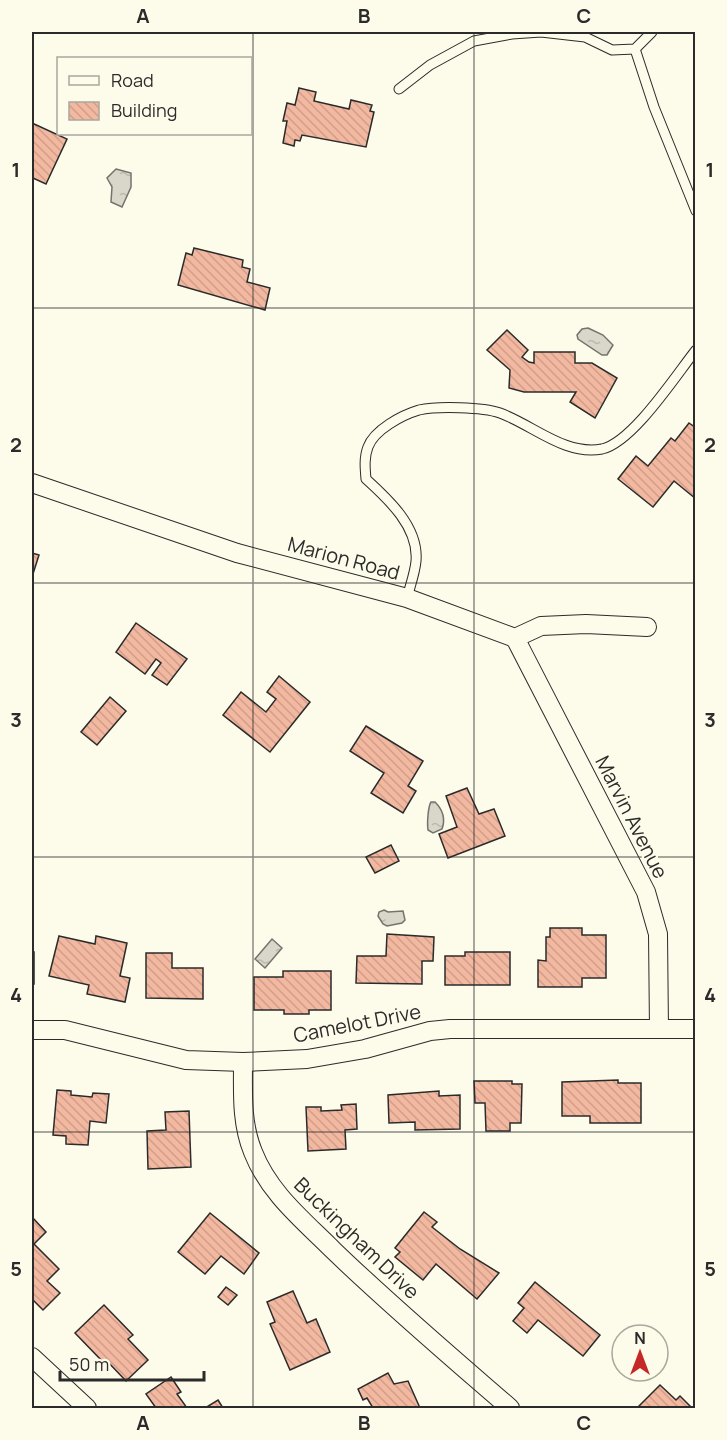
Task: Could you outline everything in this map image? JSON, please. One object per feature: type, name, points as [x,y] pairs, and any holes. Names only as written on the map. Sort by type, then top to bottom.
[{"type":"street","name":"Marion Road","points":[[32,483],[237,553],[407,598],[515,638]]},
{"type":"street","points":[[515,638],[541,626],[586,624],[647,627]]},
{"type":"street","name":"Marvin Avenue","points":[[515,638],[646,892],[658,934],[659,1029]]},
{"type":"street","name":"Camelot Drive","points":[[32,1030],[65,1030],[186,1060],[243,1062],[307,1059],[365,1049],[430,1031],[450,1029],[696,1029]]},
{"type":"street","name":"Buckingham Drive","points":[[243,1062],[243,1112],[252,1150],[265,1177],[283,1201],[374,1288],[510,1408]]},
{"type":"street","points":[[32,1357],[87,1408]]},
{"type":"lane","points":[[399,89],[430,65],[474,41],[512,34],[541,32],[585,37],[612,50],[635,49],[652,32]]},
{"type":"lane","points":[[635,49],[654,107],[696,212]]},
{"type":"lane","points":[[407,598],[416,560],[414,540],[406,524],[384,495],[366,478],[365,463],[369,445],[388,424],[419,410],[468,408],[500,413],[541,434],[578,449],[602,449],[615,444],[633,430],[696,350]]},
{"type":"water","points":[[116,169],[131,173],[131,187],[122,207],[111,202],[112,187],[107,178]]},
{"type":"water","points":[[588,328],[603,335],[613,345],[607,355],[602,355],[578,339],[577,335],[582,329]]},
{"type":"water","points":[[431,802],[438,805],[444,818],[442,829],[433,833],[428,830],[428,811]]},
{"type":"water","points":[[403,911],[405,920],[402,923],[387,926],[378,916],[379,912]]},
{"type":"water","points":[[272,939],[282,948],[265,968],[255,959]]},
{"type":"building","points":[[299,88],[316,92],[314,101],[349,109],[351,100],[372,105],[370,111],[374,112],[366,147],[302,135],[300,141],[295,140],[294,146],[283,143],[287,121],[283,121],[287,103],[295,105]]},
{"type":"building","points":[[32,123],[67,139],[46,184],[33,178],[32,181]]},
{"type":"building","points":[[194,248],[243,260],[242,267],[250,269],[247,282],[270,288],[265,310],[178,285],[186,253],[192,255]]},
{"type":"building","points":[[507,330],[528,350],[522,357],[529,362],[534,363],[534,352],[575,352],[575,363],[592,363],[617,378],[595,418],[570,402],[576,392],[524,392],[509,388],[510,370],[487,350]]},
{"type":"building","points":[[689,423],[696,428],[696,499],[674,481],[653,507],[618,479],[636,456],[648,466],[671,438],[675,441]]},
{"type":"building","points":[[32,553],[39,555],[32,577]]},
{"type":"building","points":[[136,623],[187,659],[167,685],[152,675],[161,663],[156,659],[145,674],[116,652]]},
{"type":"building","points":[[279,676],[310,702],[270,752],[223,715],[241,692],[266,712],[276,699],[267,692]]},
{"type":"building","points":[[110,697],[126,711],[97,745],[81,732]]},
{"type":"building","points":[[366,726],[423,761],[408,786],[416,791],[403,813],[371,793],[384,773],[350,751]]},
{"type":"building","points":[[467,788],[479,814],[494,809],[505,836],[448,858],[439,834],[457,827],[446,796]]},
{"type":"building","points":[[391,845],[399,861],[375,873],[366,857]]},
{"type":"building","points":[[550,928],[582,928],[582,935],[606,935],[606,978],[582,978],[582,987],[538,987],[538,960],[546,961],[546,937],[550,937]]},
{"type":"building","points":[[387,934],[434,937],[433,961],[422,961],[422,984],[356,983],[357,956],[386,956]]},
{"type":"building","points":[[59,936],[95,944],[96,936],[127,943],[120,976],[130,978],[125,1002],[87,994],[89,985],[49,976]]},
{"type":"building","points":[[32,952],[34,952],[34,984],[32,984]]},
{"type":"building","points":[[465,952],[510,952],[510,985],[445,985],[445,956],[465,956]]},
{"type":"building","points":[[146,953],[172,953],[172,968],[203,968],[203,999],[146,998]]},
{"type":"building","points":[[283,971],[331,971],[331,1010],[309,1010],[309,1014],[284,1014],[284,1010],[254,1010],[254,977],[283,977]]},
{"type":"building","points":[[618,1080],[618,1083],[641,1083],[641,1123],[590,1123],[590,1116],[562,1116],[562,1082]]},
{"type":"building","points":[[474,1081],[512,1081],[512,1084],[522,1084],[521,1123],[510,1123],[510,1131],[486,1131],[485,1103],[475,1103]]},
{"type":"building","points":[[57,1090],[71,1091],[71,1095],[92,1097],[93,1093],[109,1094],[106,1123],[90,1121],[88,1145],[66,1144],[66,1136],[53,1135]]},
{"type":"building","points":[[439,1091],[439,1096],[460,1095],[460,1129],[415,1130],[415,1122],[389,1123],[388,1095]]},
{"type":"building","points":[[694,1092],[696,1092],[696,1131],[694,1131]]},
{"type":"building","points":[[356,1104],[357,1129],[345,1130],[346,1149],[308,1151],[306,1107],[321,1107],[321,1111],[342,1110],[341,1105]]},
{"type":"building","points":[[189,1111],[191,1167],[148,1169],[147,1131],[166,1130],[165,1112]]},
{"type":"building","points":[[424,1212],[437,1222],[432,1227],[460,1249],[499,1273],[477,1299],[436,1264],[423,1280],[395,1257],[400,1252],[395,1248]]},
{"type":"building","points":[[210,1213],[259,1253],[244,1274],[221,1256],[205,1274],[178,1252]]},
{"type":"building","points":[[32,1217],[46,1232],[34,1244],[59,1269],[47,1281],[60,1293],[43,1310],[32,1299]]},
{"type":"building","points":[[535,1282],[600,1335],[583,1356],[538,1320],[527,1333],[513,1321],[524,1308],[518,1303]]},
{"type":"building","points":[[226,1287],[237,1295],[228,1305],[218,1297]]},
{"type":"building","points":[[293,1291],[307,1323],[316,1319],[330,1352],[290,1370],[270,1324],[275,1322],[267,1302]]},
{"type":"building","points":[[104,1305],[133,1335],[128,1339],[148,1360],[126,1381],[106,1360],[104,1363],[75,1333]]},
{"type":"building","points":[[388,1373],[394,1384],[408,1381],[420,1408],[373,1408],[367,1398],[363,1400],[358,1389]]},
{"type":"building","points":[[171,1377],[181,1392],[177,1394],[187,1408],[156,1408],[146,1394]]},
{"type":"building","points":[[660,1385],[676,1400],[680,1396],[692,1408],[637,1408]]},
{"type":"building","points":[[218,1400],[223,1408],[205,1408]]}]
